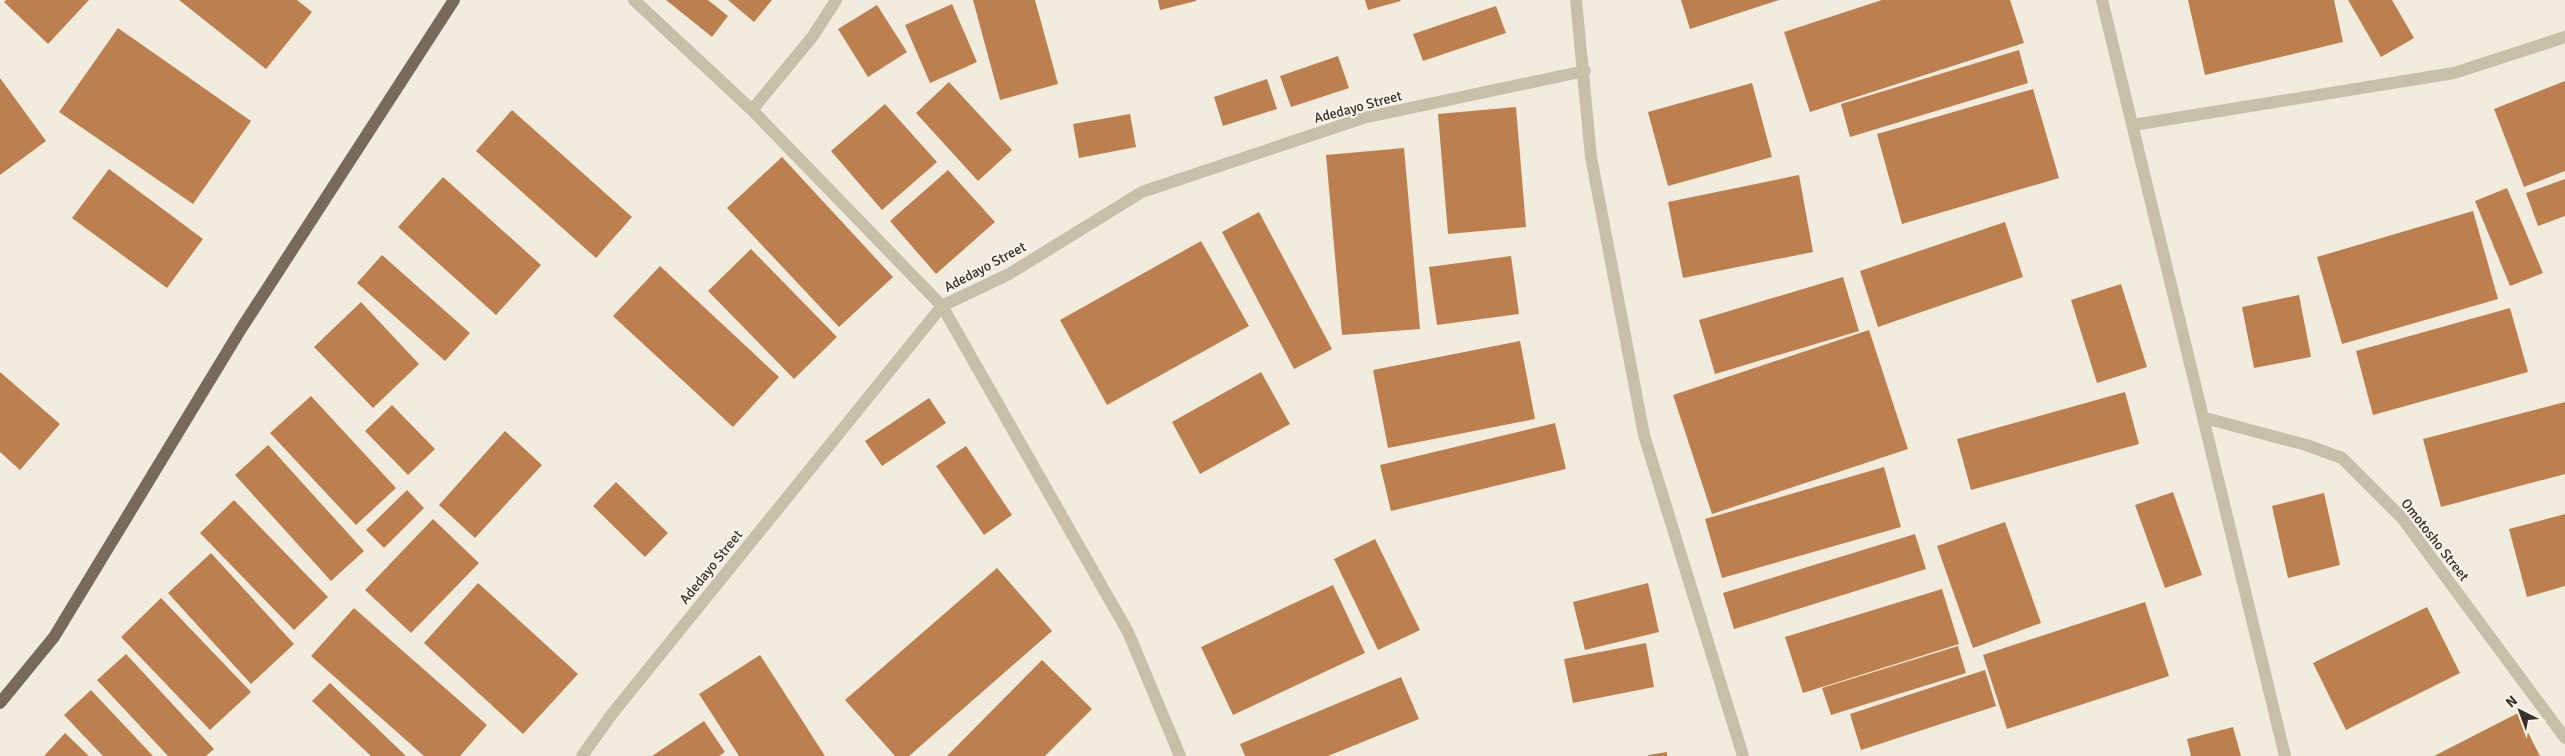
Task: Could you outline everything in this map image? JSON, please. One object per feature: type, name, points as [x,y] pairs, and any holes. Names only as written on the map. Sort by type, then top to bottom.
[{"type":"main road","points":[[0,703],[54,637],[241,329],[454,0]]},
{"type":"street","points":[[634,0],[752,110],[942,306],[1128,632],[1180,756]]},
{"type":"street","points":[[752,110],[813,36],[836,0]]},
{"type":"street","points":[[1576,0],[1585,71],[1591,157],[1644,434],[1743,756]]},
{"type":"street","points":[[2102,0],[2285,756]]},
{"type":"street","points":[[2133,125],[2454,73],[2565,37]]},
{"type":"street","name":"Adedayo Street","points":[[582,756],[612,714],[942,306],[1009,274],[1142,192],[1363,118],[1585,71]]},
{"type":"street","name":"Omotosho Street","points":[[2204,418],[2306,444],[2342,458],[2402,518],[2565,738]]},
{"type":"building","points":[[6,0],[89,0],[48,44],[4,2]]},
{"type":"building","points":[[179,0],[297,0],[312,12],[266,69]]},
{"type":"building","points":[[666,0],[708,0],[728,16],[712,37]]},
{"type":"building","points":[[728,0],[772,0],[754,22]]},
{"type":"building","points":[[973,0],[1035,0],[1058,84],[1000,100]]},
{"type":"building","points":[[1158,0],[1196,0],[1196,1],[1160,10]]},
{"type":"building","points":[[1365,0],[1400,0],[1401,1],[1368,10]]},
{"type":"building","points":[[1681,0],[1779,0],[1690,29]]},
{"type":"building","points":[[1882,0],[2010,0],[2024,43],[1810,112],[1784,32]]},
{"type":"building","points":[[2188,0],[2334,0],[2343,42],[2205,75]]},
{"type":"building","points":[[2348,0],[2392,0],[2414,38],[2381,57]]},
{"type":"building","points":[[952,4],[977,62],[930,83],[905,25]]},
{"type":"building","points":[[877,5],[907,52],[868,77],[838,29]]},
{"type":"building","points":[[1496,6],[1506,33],[1423,61],[1413,34]]},
{"type":"building","points":[[118,28],[251,121],[193,204],[59,112]]},
{"type":"building","points":[[2019,50],[2028,83],[1850,137],[1841,104]]},
{"type":"building","points":[[1338,56],[1349,88],[1291,107],[1280,76]]},
{"type":"building","points":[[0,78],[46,141],[0,175]]},
{"type":"building","points":[[1267,79],[1277,109],[1223,126],[1214,97]]},
{"type":"building","points":[[2565,81],[2565,171],[2524,187],[2494,109]]},
{"type":"building","points":[[949,82],[1012,150],[978,181],[916,113]]},
{"type":"building","points":[[1752,83],[1772,157],[1668,186],[1648,112]]},
{"type":"building","points":[[2033,89],[2059,178],[1902,224],[1877,134]]},
{"type":"building","points":[[885,104],[937,162],[882,210],[831,151]]},
{"type":"building","points":[[1516,107],[1526,227],[1448,234],[1438,114]]},
{"type":"building","points":[[512,110],[632,217],[596,258],[476,151]]},
{"type":"building","points":[[1130,114],[1136,147],[1079,158],[1073,124]]},
{"type":"building","points":[[1404,148],[1420,329],[1342,335],[1326,155]]},
{"type":"building","points":[[782,157],[893,277],[839,327],[727,208]]},
{"type":"building","points":[[109,169],[203,239],[167,288],[72,218]]},
{"type":"building","points":[[948,170],[995,222],[936,274],[890,221]]},
{"type":"building","points":[[1799,175],[1813,252],[1683,278],[1668,202]]},
{"type":"building","points":[[443,177],[541,265],[496,315],[398,227]]},
{"type":"building","points":[[2565,179],[2565,216],[2538,226],[2526,193]]},
{"type":"building","points":[[2507,188],[2543,273],[2510,286],[2475,201]]},
{"type":"building","points":[[2473,211],[2498,299],[2342,344],[2317,257]]},
{"type":"building","points":[[1259,212],[1332,349],[1294,369],[1222,232]]},
{"type":"building","points":[[2005,222],[2023,277],[1878,327],[1860,271]]},
{"type":"building","points":[[1201,241],[1249,326],[1107,405],[1060,320]]},
{"type":"building","points":[[751,249],[837,337],[794,379],[708,291]]},
{"type":"building","points":[[382,255],[470,333],[445,361],[357,283]]},
{"type":"building","points":[[1511,256],[1519,314],[1437,325],[1429,267]]},
{"type":"building","points":[[660,266],[779,377],[733,427],[613,316]]},
{"type":"building","points":[[1843,277],[1859,331],[1715,374],[1699,320]]},
{"type":"building","points":[[2121,284],[2147,367],[2097,383],[2071,300]]},
{"type":"building","points":[[2299,295],[2311,357],[2254,368],[2242,307]]},
{"type":"building","points":[[361,302],[419,364],[373,408],[314,347]]},
{"type":"building","points":[[2510,308],[2528,372],[2373,415],[2356,351]]},
{"type":"building","points":[[1869,330],[1908,449],[1712,514],[1673,395]]},
{"type":"building","points":[[1520,341],[1535,419],[1388,448],[1373,370]]},
{"type":"building","points":[[0,372],[60,424],[20,470],[0,452]]},
{"type":"building","points":[[1261,372],[1290,424],[1200,474],[1172,422]]},
{"type":"building","points":[[2125,392],[2139,444],[1971,490],[1957,439]]},
{"type":"building","points":[[311,396],[396,488],[356,525],[270,433]]},
{"type":"building","points":[[929,398],[946,423],[882,466],[865,441]]},
{"type":"building","points":[[2565,402],[2565,474],[2441,507],[2423,439]]},
{"type":"building","points":[[392,405],[435,449],[408,475],[365,431]]},
{"type":"building","points":[[1555,423],[1566,469],[1391,511],[1380,465]]},
{"type":"building","points":[[505,431],[542,465],[475,538],[439,505]]},
{"type":"building","points":[[268,445],[364,551],[331,581],[235,475]]},
{"type":"building","points":[[966,446],[1012,515],[984,535],[936,466]]},
{"type":"building","points":[[1884,467],[1901,527],[1722,578],[1705,519]]},
{"type":"building","points":[[616,482],[668,533],[645,557],[593,506]]},
{"type":"building","points":[[407,490],[424,508],[384,548],[366,530]]},
{"type":"building","points":[[2173,492],[2202,575],[2165,588],[2135,505]]},
{"type":"building","points":[[2324,493],[2340,565],[2288,578],[2272,506]]},
{"type":"building","points":[[234,500],[328,597],[294,630],[200,533]]},
{"type":"building","points":[[2565,514],[2565,586],[2527,597],[2509,529]]},
{"type":"building","points":[[433,519],[479,563],[411,633],[365,590]]},
{"type":"building","points":[[2005,522],[2041,623],[1973,648],[1937,546]]},
{"type":"building","points":[[1915,534],[1926,569],[1734,629],[1723,593]]},
{"type":"building","points":[[1375,539],[1420,630],[1378,650],[1334,559]]},
{"type":"building","points":[[211,553],[294,644],[251,684],[168,593]]},
{"type":"building","points":[[997,568],[1052,631],[909,756],[895,756],[845,700]]},
{"type":"building","points":[[478,583],[578,674],[523,734],[424,643]]},
{"type":"building","points":[[1648,583],[1659,632],[1585,650],[1573,602]]},
{"type":"building","points":[[1333,585],[1365,653],[1233,715],[1201,647]]},
{"type":"building","points":[[1942,589],[1959,644],[1803,693],[1785,637]]},
{"type":"building","points":[[161,598],[251,692],[210,730],[121,637]]},
{"type":"building","points":[[2145,602],[2169,676],[2007,729],[1983,655]]},
{"type":"building","points":[[2427,607],[2460,673],[2346,730],[2313,663]]},
{"type":"building","points":[[354,608],[487,725],[460,756],[424,756],[311,656]]},
{"type":"building","points":[[1646,643],[1654,687],[1573,703],[1564,659]]},
{"type":"building","points":[[1958,646],[1966,673],[1831,715],[1822,688]]},
{"type":"building","points":[[126,654],[214,749],[206,756],[168,756],[97,680]]},
{"type":"building","points":[[760,655],[825,756],[739,756],[699,694]]},
{"type":"building","points":[[1042,660],[1092,709],[1045,756],[947,756]]},
{"type":"building","points":[[1985,670],[1996,706],[1861,750],[1850,714]]},
{"type":"building","points":[[1401,677],[1419,719],[1328,756],[1245,756],[1240,744]]},
{"type":"building","points":[[330,683],[406,756],[371,756],[312,701]]},
{"type":"building","points":[[91,690],[153,756],[103,756],[64,715]]},
{"type":"building","points":[[2518,713],[2540,756],[2434,756]]},
{"type":"building","points":[[704,721],[725,752],[719,756],[652,756]]},
{"type":"building","points":[[2233,727],[2241,756],[2191,756],[2187,739]]},
{"type":"building","points":[[65,733],[89,756],[44,756]]},
{"type":"building","points":[[1667,752],[1667,756],[1648,756],[1648,755]]}]
